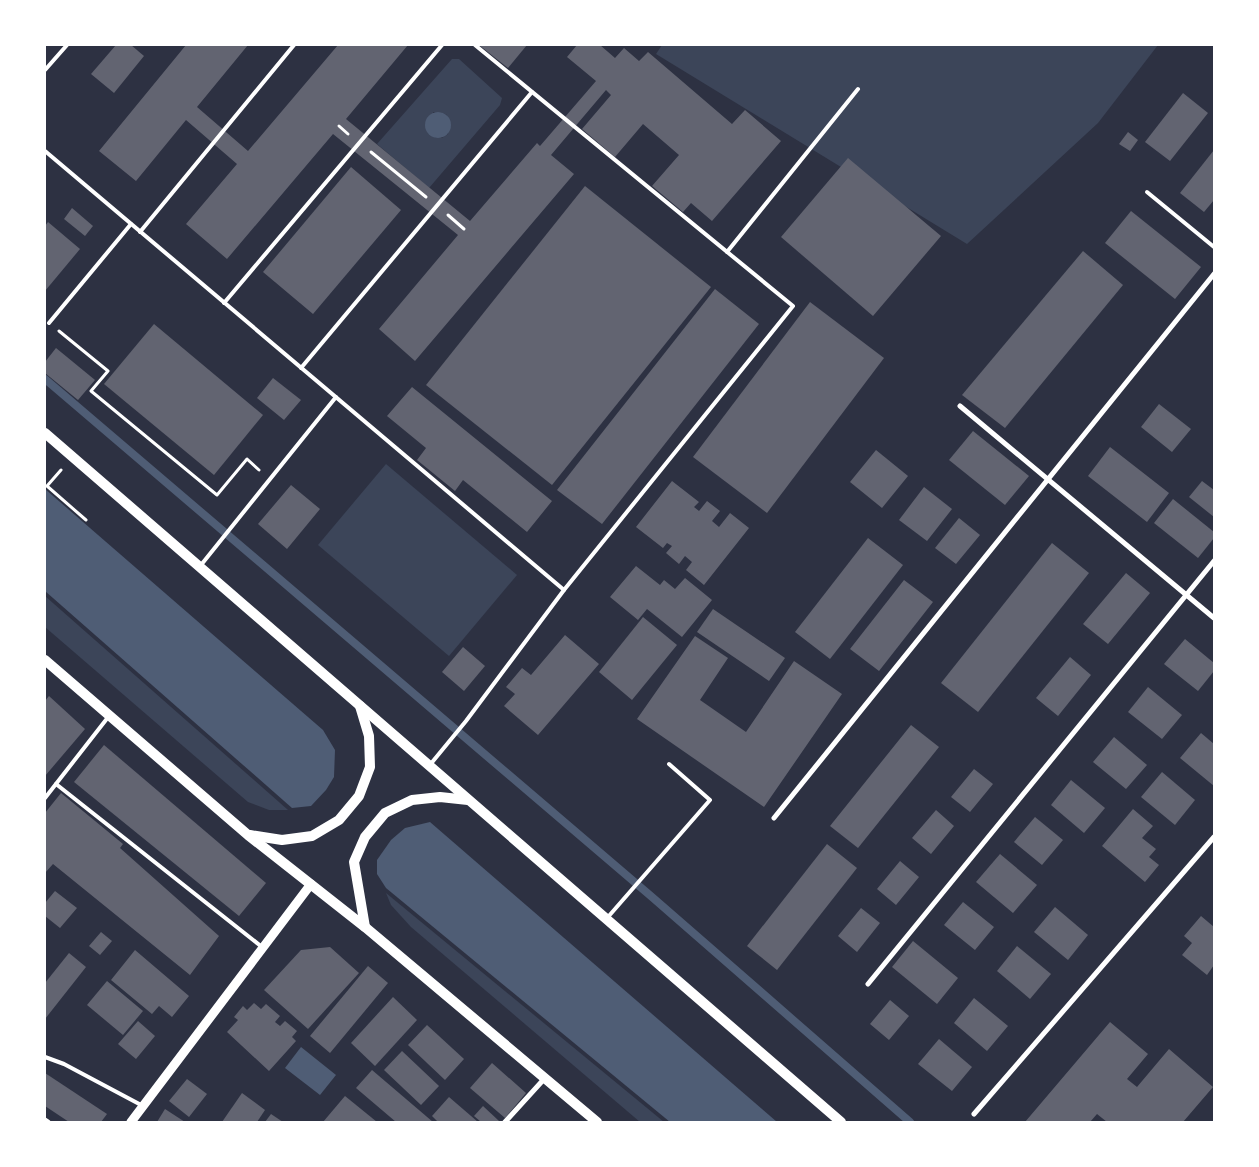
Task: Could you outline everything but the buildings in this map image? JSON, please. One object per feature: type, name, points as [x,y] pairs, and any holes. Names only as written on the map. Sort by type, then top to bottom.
[{"type":"main road","points":[[45,434],[841,1122]]},
{"type":"main road","points":[[45,660],[248,835],[365,927],[596,1122]]},
{"type":"main road","points":[[248,835],[282,840],[312,836],[339,820],[359,796],[370,767],[369,736],[360,705]]},
{"type":"main road","points":[[365,927],[354,862],[365,837],[385,813],[412,800],[440,797],[469,800]]},
{"type":"street","points":[[774,818],[1214,274]]},
{"type":"street","points":[[960,406],[1214,618]]},
{"type":"street","points":[[868,984],[1214,561]]},
{"type":"street","points":[[974,1114],[1214,837]]},
{"type":"street","points":[[131,1122],[262,946],[311,884]]},
{"type":"street","points":[[505,1122],[545,1078]]},
{"type":"lane","points":[[45,70],[66,45]]},
{"type":"lane","points":[[140,232],[294,45]]},
{"type":"lane","points":[[224,303],[442,45]]},
{"type":"lane","points":[[430,766],[564,590],[793,306],[475,45]]},
{"type":"lane","points":[[727,252],[858,89]]},
{"type":"lane","points":[[301,368],[532,92]]},
{"type":"lane","points":[[45,151],[564,590]]},
{"type":"lane","points":[[1147,192],[1214,248]]},
{"type":"lane","points":[[49,323],[131,224]]},
{"type":"lane","points":[[200,567],[336,398]]},
{"type":"lane","points":[[45,798],[108,716]]},
{"type":"lane","points":[[606,919],[710,800],[668,764]]},
{"type":"lane","points":[[56,784],[262,946]]},
{"type":"lane","points":[[45,1057],[64,1064],[143,1106]]},
{"type":"path","points":[[339,126],[354,138]]},
{"type":"path","points":[[369,150],[427,198]]},
{"type":"path","points":[[442,210],[464,229]]},
{"type":"path","points":[[49,323],[108,370],[92,391],[217,495],[247,459],[271,479]]},
{"type":"path","points":[[48,486],[86,520]]},
{"type":"shaded area","points":[[662,45],[1158,45],[1098,123],[967,244],[656,54]]},
{"type":"shaded area","points":[[452,59],[459,59],[502,98],[500,105],[429,188],[377,144]],"holes":[[[433,112],[447,115],[448,134],[442,138],[435,138]]]},
{"type":"shaded area","points":[[438,112],[447,116],[451,125],[447,134],[438,138],[429,134],[425,125],[429,116]]},
{"type":"shaded area","points":[[386,464],[517,575],[449,656],[318,545]]},
{"type":"shaded area","points":[[45,489],[323,730],[335,750],[334,777],[326,790],[311,806],[292,808],[45,591]]},
{"type":"shaded area","points":[[45,596],[288,810],[269,810],[248,802],[45,627]]},
{"type":"shaded area","points":[[430,822],[777,1122],[670,1122],[386,888],[377,874],[377,860],[391,840],[405,828]]},
{"type":"shaded area","points":[[386,893],[664,1122],[640,1122],[411,927],[391,905]]},
{"type":"shaded area","points":[[301,1047],[336,1075],[320,1095],[285,1068]]},
{"type":"waterway","points":[[45,379],[652,897],[910,1122]]}]
